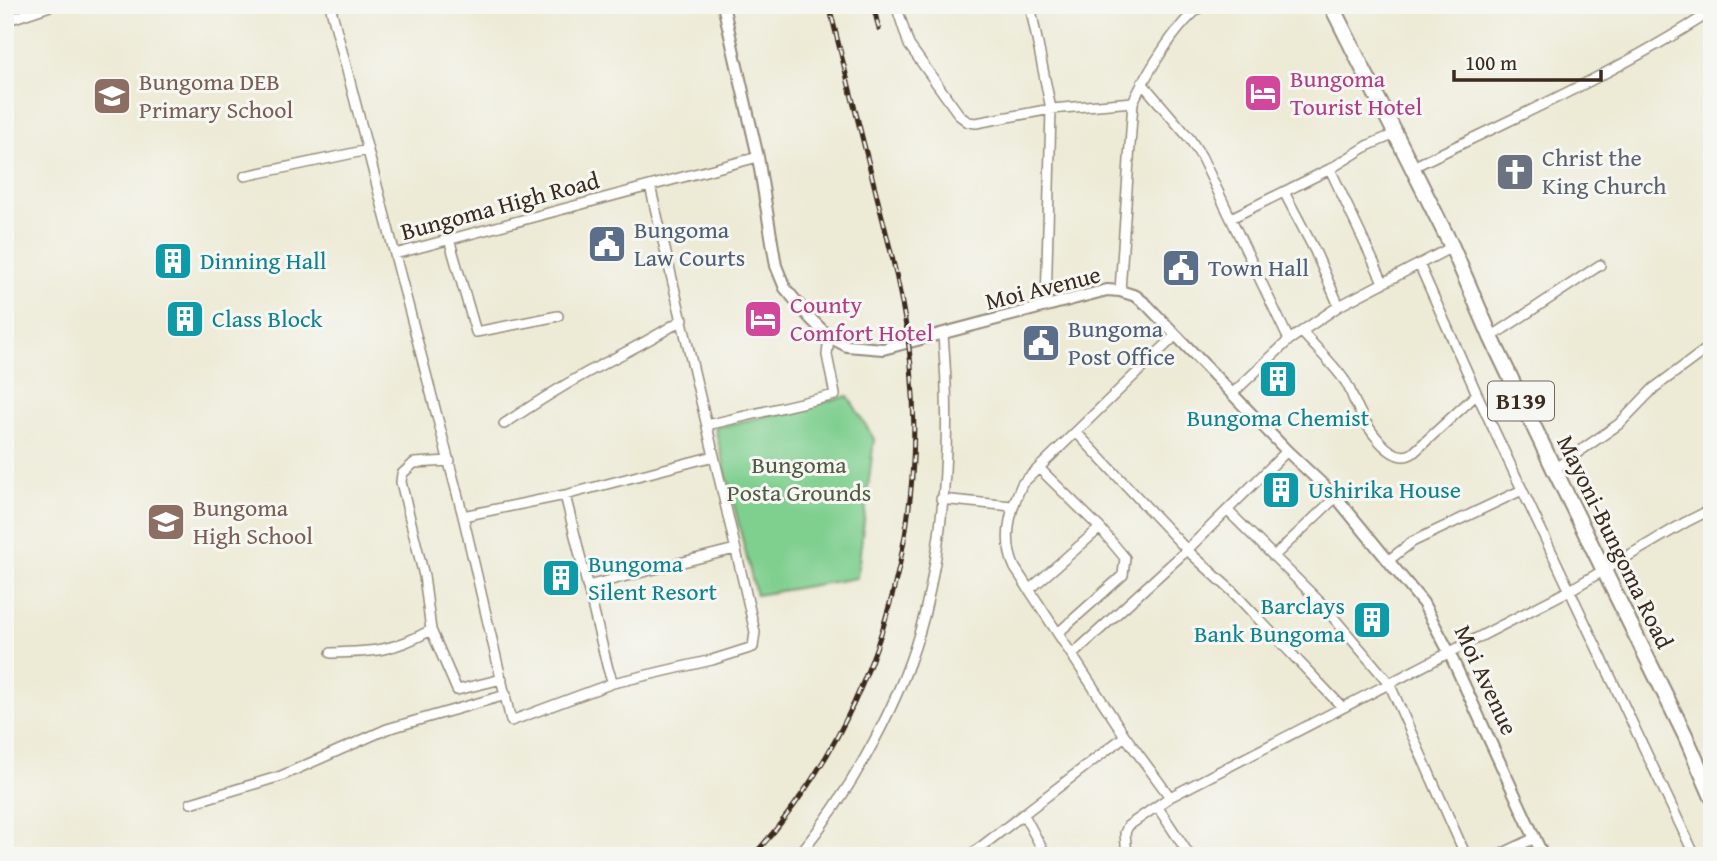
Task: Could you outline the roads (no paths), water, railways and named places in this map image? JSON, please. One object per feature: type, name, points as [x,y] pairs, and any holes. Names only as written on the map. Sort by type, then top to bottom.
[{"type":"main road","name":"Mayoni-Bungoma Road","points":[[1331,5],[1452,247],[1491,337],[1685,735],[1712,797]]},
{"type":"street","points":[[5,21],[53,5]]},
{"type":"street","name":"Bungoma High Road","points":[[330,5],[395,254],[758,156]]},
{"type":"street","name":"Moi Avenue","points":[[723,5],[758,156],[776,266],[785,288],[796,303],[829,337],[847,345],[883,349],[1107,290],[1120,291],[1141,300],[1287,451],[1336,497],[1423,603],[1449,652],[1543,856]]},
{"type":"street","points":[[895,5],[909,45],[960,116],[968,122],[976,124],[1051,109],[1133,102]]},
{"type":"street","points":[[1030,5],[1051,109],[1046,307]]},
{"type":"street","points":[[1120,291],[1133,102],[1142,83],[1182,24],[1204,5]]},
{"type":"street","points":[[1413,167],[1573,90],[1712,11]]},
{"type":"street","points":[[1142,83],[1190,139],[1201,156],[1289,340]]},
{"type":"street","points":[[1231,218],[1395,134]]},
{"type":"street","points":[[246,176],[368,150]]},
{"type":"street","points":[[1330,169],[1383,282]]},
{"type":"street","points":[[395,254],[450,461],[511,721],[613,683],[712,660],[753,647],[755,632],[650,186]]},
{"type":"street","points":[[1284,192],[1315,251],[1339,306]]},
{"type":"street","points":[[449,239],[476,331],[558,316]]},
{"type":"street","points":[[1232,394],[1289,340],[1339,306],[1452,247]]},
{"type":"street","points":[[1419,264],[1477,394],[1695,856]]},
{"type":"street","points":[[1491,337],[1600,265]]},
{"type":"street","points":[[504,424],[542,398],[626,354],[683,319]]},
{"type":"street","points":[[1302,332],[1346,382],[1363,418],[1395,456],[1402,458],[1413,453],[1477,394]]},
{"type":"street","points":[[798,856],[848,787],[881,725],[906,669],[923,618],[941,499],[947,388],[943,335]]},
{"type":"street","points":[[1170,797],[1125,736],[1015,568],[1008,547],[1012,506],[1022,484],[1176,335]]},
{"type":"street","points":[[707,425],[835,395],[827,355],[829,337]]},
{"type":"street","points":[[1554,469],[1619,424],[1654,388],[1712,345]]},
{"type":"street","points":[[1076,432],[1187,550],[1232,591],[1342,707]]},
{"type":"street","points":[[1072,655],[1187,550],[1287,451]]},
{"type":"street","points":[[463,516],[565,495],[715,456]]},
{"type":"street","points":[[450,461],[414,463],[402,474],[401,482],[424,576],[430,630],[457,690],[502,678]]},
{"type":"street","points":[[1039,468],[1100,528],[1125,558],[1123,575],[1058,633]]},
{"type":"street","points":[[1389,560],[1412,542],[1522,490]]},
{"type":"street","points":[[565,495],[613,683]]},
{"type":"street","points":[[1274,556],[1336,497]]},
{"type":"street","points":[[941,499],[1012,506]]},
{"type":"street","points":[[1127,856],[1125,833],[1128,826],[1170,797],[1570,590],[1712,509]]},
{"type":"street","points":[[1228,511],[1336,619],[1389,683],[1466,856]]},
{"type":"street","points":[[1030,590],[1100,528]]},
{"type":"street","points":[[587,586],[735,549]]},
{"type":"street","points":[[331,653],[387,650],[430,630]]},
{"type":"street","points":[[191,803],[281,776],[387,729],[506,695]]},
{"type":"street","points":[[969,856],[1125,736]]},
{"type":"street","points":[[1157,806],[1190,856]]},
{"type":"street","points":[[1024,815],[1046,856]]},
{"type":"street","points":[[1497,856],[1535,838]]},
{"type":"railway","points":[[753,856],[795,804],[831,748],[860,689],[883,628],[900,564],[910,498],[914,432],[906,326],[889,245],[829,5]]},
{"type":"railway","points":[[873,5],[879,29]]},
{"type":"place","name":"Bungoma Tourist Hotel","points":[[1263,93]]},
{"type":"place","name":"Bungoma DEB Primary School","points":[[112,96]]},
{"type":"place","name":"Christ the King Church","points":[[1515,172]]},
{"type":"place","name":"Bungoma Law Courts","points":[[607,244]]},
{"type":"place","name":"Dinning Hall","points":[[173,261]]},
{"type":"place","name":"Town Hall","points":[[1181,268]]},
{"type":"place","name":"Class Block","points":[[185,319]]},
{"type":"place","name":"County Comfort Hotel","points":[[763,319]]},
{"type":"place","name":"Bungoma Post Office","points":[[1041,343]]},
{"type":"place","name":"Bungoma Chemist","points":[[1278,379]]},
{"type":"place","name":"Ushirika House","points":[[1281,490]]},
{"type":"place","name":"Bungoma High School","points":[[166,522]]},
{"type":"place","name":"Bungoma Silent Resort","points":[[561,578]]},
{"type":"place","name":"Barclays Bank Bungoma","points":[[1372,620]]},
{"type":"park label","name":"Bungoma Posta Grounds","points":[[799,479]]}]
